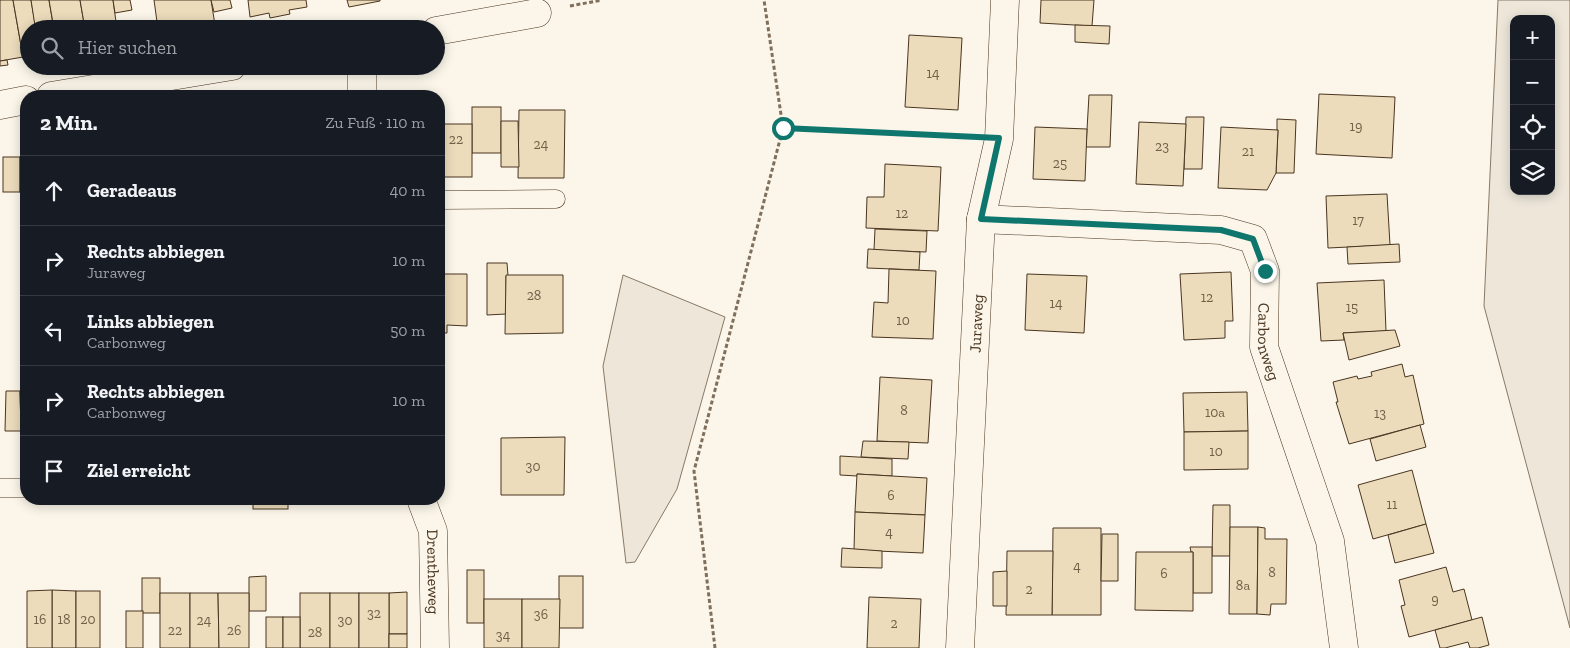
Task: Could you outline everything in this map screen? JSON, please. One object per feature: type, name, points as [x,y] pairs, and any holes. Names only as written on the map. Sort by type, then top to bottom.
[{"type":"street","name":"Juraweg","points":[[960,648],[981,219],[999,138],[1005,0]]},
{"type":"street","points":[[445,29],[537,13]]},
{"type":"street","points":[[87,90],[178,75]]},
{"type":"street","points":[[362,75],[362,90]]},
{"type":"street","points":[[0,105],[20,101]]},
{"type":"street","name":"Carbonweg","points":[[981,219],[1221,230],[1253,239],[1265,271],[1264,347],[1330,541],[1344,648]]},
{"type":"street","name":"Drentheweg","points":[[423,505],[433,531],[435,648]]},
{"type":"lane","points":[[445,200],[556,200]]},
{"type":"lane","points":[[0,488],[20,488]]},
{"type":"path","points":[[715,648],[694,471],[783,128],[764,0]]},
{"type":"path","points":[[783,128],[999,138]]},
{"type":"shaded area","points":[[1498,0],[1570,0],[1570,628],[1484,306]]},
{"type":"shaded area","points":[[623,275],[725,317],[677,489],[635,562],[626,563],[603,366]]},
{"type":"building","points":[[0,0],[13,0],[20,40],[20,58],[0,61]]},
{"type":"building","points":[[13,0],[31,0],[34,20],[20,20],[20,40]]},
{"type":"building","points":[[31,0],[49,0],[52,20],[34,20]]},
{"type":"building","points":[[49,0],[80,0],[83,20],[52,20]]},
{"type":"building","points":[[80,0],[113,0],[116,20],[83,20]]},
{"type":"building","points":[[113,0],[130,0],[132,10],[115,13]]},
{"type":"building","points":[[154,0],[211,0],[214,20],[157,20]]},
{"type":"building","points":[[211,0],[230,0],[232,8],[214,12]]},
{"type":"building","points":[[248,0],[306,0],[307,7],[289,10],[290,14],[270,18],[269,13],[250,17]]},
{"type":"building","points":[[347,0],[380,0],[380,1],[349,7]]},
{"type":"building","points":[[1041,0],[1094,0],[1092,26],[1040,23]]},
{"type":"building","points":[[1075,25],[1110,26],[1109,44],[1075,42]]},
{"type":"building","points":[[909,35],[962,38],[958,110],[905,107]]},
{"type":"building","points":[[7,60],[8,65],[0,66],[0,61]]},
{"type":"building","points":[[1319,94],[1395,97],[1392,158],[1316,154]]},
{"type":"building","points":[[1089,95],[1112,95],[1110,147],[1086,147]]},
{"type":"building","points":[[472,107],[501,107],[501,153],[472,153]]},
{"type":"building","points":[[519,110],[565,110],[564,178],[518,178]]},
{"type":"building","points":[[1186,117],[1204,117],[1202,169],[1184,169]]},
{"type":"building","points":[[1277,119],[1296,120],[1294,173],[1276,173]]},
{"type":"building","points":[[501,121],[518,121],[519,167],[501,167]]},
{"type":"building","points":[[1139,122],[1186,124],[1183,186],[1136,184]]},
{"type":"building","points":[[445,124],[472,124],[472,177],[445,177]]},
{"type":"building","points":[[1035,127],[1087,129],[1085,181],[1033,179]]},
{"type":"building","points":[[1221,127],[1278,130],[1276,173],[1267,190],[1218,188]]},
{"type":"building","points":[[3,157],[20,157],[20,192],[3,192]]},
{"type":"building","points":[[885,164],[941,167],[938,231],[866,228],[867,197],[884,197]]},
{"type":"building","points":[[1387,194],[1390,245],[1328,248],[1326,196]]},
{"type":"building","points":[[875,229],[927,231],[926,252],[874,250]]},
{"type":"building","points":[[1399,244],[1400,262],[1348,264],[1347,247]]},
{"type":"building","points":[[868,249],[920,252],[919,270],[867,268]]},
{"type":"building","points":[[487,263],[507,263],[506,314],[487,315]]},
{"type":"building","points":[[889,269],[936,271],[933,339],[872,337],[874,302],[888,303]]},
{"type":"building","points":[[1231,272],[1233,321],[1225,321],[1225,338],[1184,340],[1180,274]]},
{"type":"building","points":[[445,274],[467,274],[467,326],[447,325],[447,333],[445,333]]},
{"type":"building","points":[[1027,274],[1087,276],[1084,333],[1025,330]]},
{"type":"building","points":[[506,275],[563,275],[563,333],[505,334]]},
{"type":"building","points":[[1384,280],[1386,331],[1343,333],[1344,340],[1321,341],[1317,283]]},
{"type":"building","points":[[1395,330],[1400,346],[1349,360],[1343,333]]},
{"type":"building","points":[[1402,364],[1405,377],[1413,375],[1424,424],[1349,444],[1336,402],[1338,402],[1333,382],[1357,376],[1358,379],[1372,376],[1371,372]]},
{"type":"building","points":[[880,377],[932,380],[928,443],[877,441]]},
{"type":"building","points":[[6,391],[20,391],[20,431],[5,431]]},
{"type":"building","points":[[1247,392],[1248,431],[1184,432],[1183,393]]},
{"type":"building","points":[[1420,425],[1426,447],[1376,461],[1370,439]]},
{"type":"building","points":[[1248,431],[1248,469],[1184,470],[1184,432]]},
{"type":"building","points":[[565,437],[564,495],[501,495],[501,438]]},
{"type":"building","points":[[863,441],[909,442],[908,459],[861,457]]},
{"type":"building","points":[[840,456],[892,459],[892,476],[840,475]]},
{"type":"building","points":[[1412,470],[1426,524],[1373,539],[1358,485]]},
{"type":"building","points":[[857,474],[927,478],[925,515],[855,512]]},
{"type":"building","points":[[253,505],[288,505],[288,509],[253,509]]},
{"type":"building","points":[[1213,505],[1230,505],[1230,556],[1212,556]]},
{"type":"building","points":[[855,512],[925,515],[923,553],[854,550]]},
{"type":"building","points":[[1426,524],[1434,553],[1395,563],[1388,535]]},
{"type":"building","points":[[1230,527],[1258,527],[1257,614],[1229,614]]},
{"type":"building","points":[[1258,527],[1265,528],[1265,539],[1287,539],[1286,604],[1271,604],[1270,615],[1257,614]]},
{"type":"building","points":[[1053,528],[1101,528],[1101,615],[1052,615]]},
{"type":"building","points":[[1102,534],[1118,534],[1118,581],[1101,581]]},
{"type":"building","points":[[1190,547],[1212,547],[1212,593],[1193,593],[1193,552],[1191,552]]},
{"type":"building","points":[[842,548],[882,551],[882,568],[841,567]]},
{"type":"building","points":[[1007,551],[1053,551],[1052,615],[1006,615]]},
{"type":"building","points":[[1136,552],[1193,552],[1193,611],[1135,610]]},
{"type":"building","points":[[1446,567],[1453,592],[1464,589],[1472,620],[1409,637],[1401,606],[1405,605],[1399,580]]},
{"type":"building","points":[[467,570],[484,570],[484,623],[467,623]]},
{"type":"building","points":[[1007,571],[1007,606],[993,606],[993,572]]},
{"type":"building","points":[[266,576],[266,611],[249,611],[249,577]]},
{"type":"building","points":[[559,576],[583,576],[583,628],[559,628]]},
{"type":"building","points":[[142,578],[160,578],[160,613],[142,613]]},
{"type":"building","points":[[52,590],[76,591],[76,648],[52,648]]},
{"type":"building","points":[[52,590],[52,648],[27,648],[27,591]]},
{"type":"building","points":[[76,591],[100,591],[100,648],[76,648]]},
{"type":"building","points":[[407,592],[407,634],[389,634],[389,593]]},
{"type":"building","points":[[160,593],[190,593],[190,648],[160,648]]},
{"type":"building","points":[[190,593],[218,593],[219,648],[190,648]]},
{"type":"building","points":[[218,593],[249,593],[249,648],[219,648]]},
{"type":"building","points":[[300,593],[330,593],[330,648],[300,648]]},
{"type":"building","points":[[330,593],[359,593],[359,648],[330,648]]},
{"type":"building","points":[[359,593],[389,593],[389,648],[359,648]]},
{"type":"building","points":[[869,597],[921,599],[919,648],[867,648]]},
{"type":"building","points":[[484,599],[522,599],[522,648],[484,648]]},
{"type":"building","points":[[522,599],[560,599],[559,648],[522,648]]},
{"type":"building","points":[[126,611],[143,611],[143,648],[126,648]]},
{"type":"building","points":[[266,617],[283,617],[283,648],[266,648]]},
{"type":"building","points":[[283,617],[300,617],[300,648],[283,648]]},
{"type":"building","points":[[1482,617],[1489,645],[1470,648],[1468,642],[1440,648],[1435,630]]},
{"type":"building","points":[[389,634],[407,634],[407,648],[389,648]]},
{"type":"route","points":[[783,128],[999,138],[981,219],[1221,230],[1253,239],[1265,271]]}]
